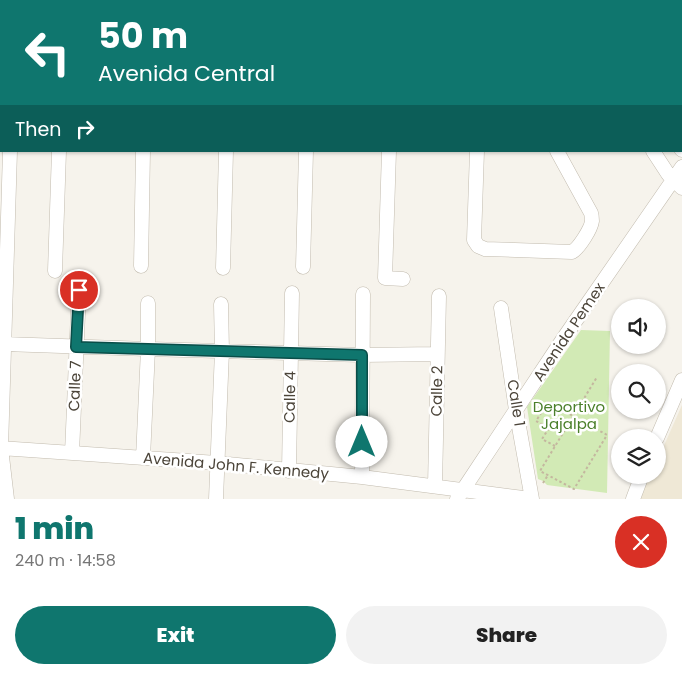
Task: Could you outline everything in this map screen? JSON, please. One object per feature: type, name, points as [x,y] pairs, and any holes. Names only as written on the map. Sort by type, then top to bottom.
[{"type":"street","points":[[7,499],[1,448],[4,344],[5,166],[10,152]]},
{"type":"street","points":[[55,271],[58,152]]},
{"type":"street","points":[[140,266],[143,152]]},
{"type":"street","points":[[224,268],[226,152]]},
{"type":"street","points":[[303,267],[306,152]]},
{"type":"street","points":[[389,152],[386,278],[402,279]]},
{"type":"street","points":[[477,152],[474,240],[478,246],[485,249],[572,252],[577,249],[592,219],[591,213],[557,152]]},
{"type":"street","points":[[654,152],[668,174],[678,184]]},
{"type":"street","name":"Avenida Pemex","points":[[460,494],[563,339],[678,184],[682,166]]},
{"type":"street","name":"Calle 7","points":[[72,453],[79,290]]},
{"type":"street","name":"Calle 4","points":[[289,470],[292,293]]},
{"type":"street","points":[[362,477],[363,294]]},
{"type":"street","name":"Calle 2","points":[[435,486],[439,296]]},
{"type":"street","points":[[143,458],[148,303]]},
{"type":"street","points":[[216,499],[222,351],[221,304]]},
{"type":"street","name":"Calle 1","points":[[501,308],[516,410],[532,499]]},
{"type":"street","points":[[4,344],[362,355],[437,354]]},
{"type":"street","points":[[661,429],[682,380]]},
{"type":"street","name":"Avenida John F. Kennedy","points":[[1,448],[217,463],[435,486],[460,494],[532,499]]},
{"type":"street","points":[[633,499],[639,484]]},
{"type":"path","points":[[555,446],[542,440],[549,428],[536,422],[548,402],[574,416],[607,435],[574,488],[540,470],[574,416],[597,377]]},
{"type":"shaded area","points":[[682,405],[682,499],[639,499],[646,484],[666,484],[666,441]]},
{"type":"green space","name":"Deportivo Jajalpa","points":[[581,330],[610,331],[607,493],[547,485],[538,479],[527,407]]},
{"type":"route","points":[[79,290],[76,347],[362,355],[362,442]]}]
